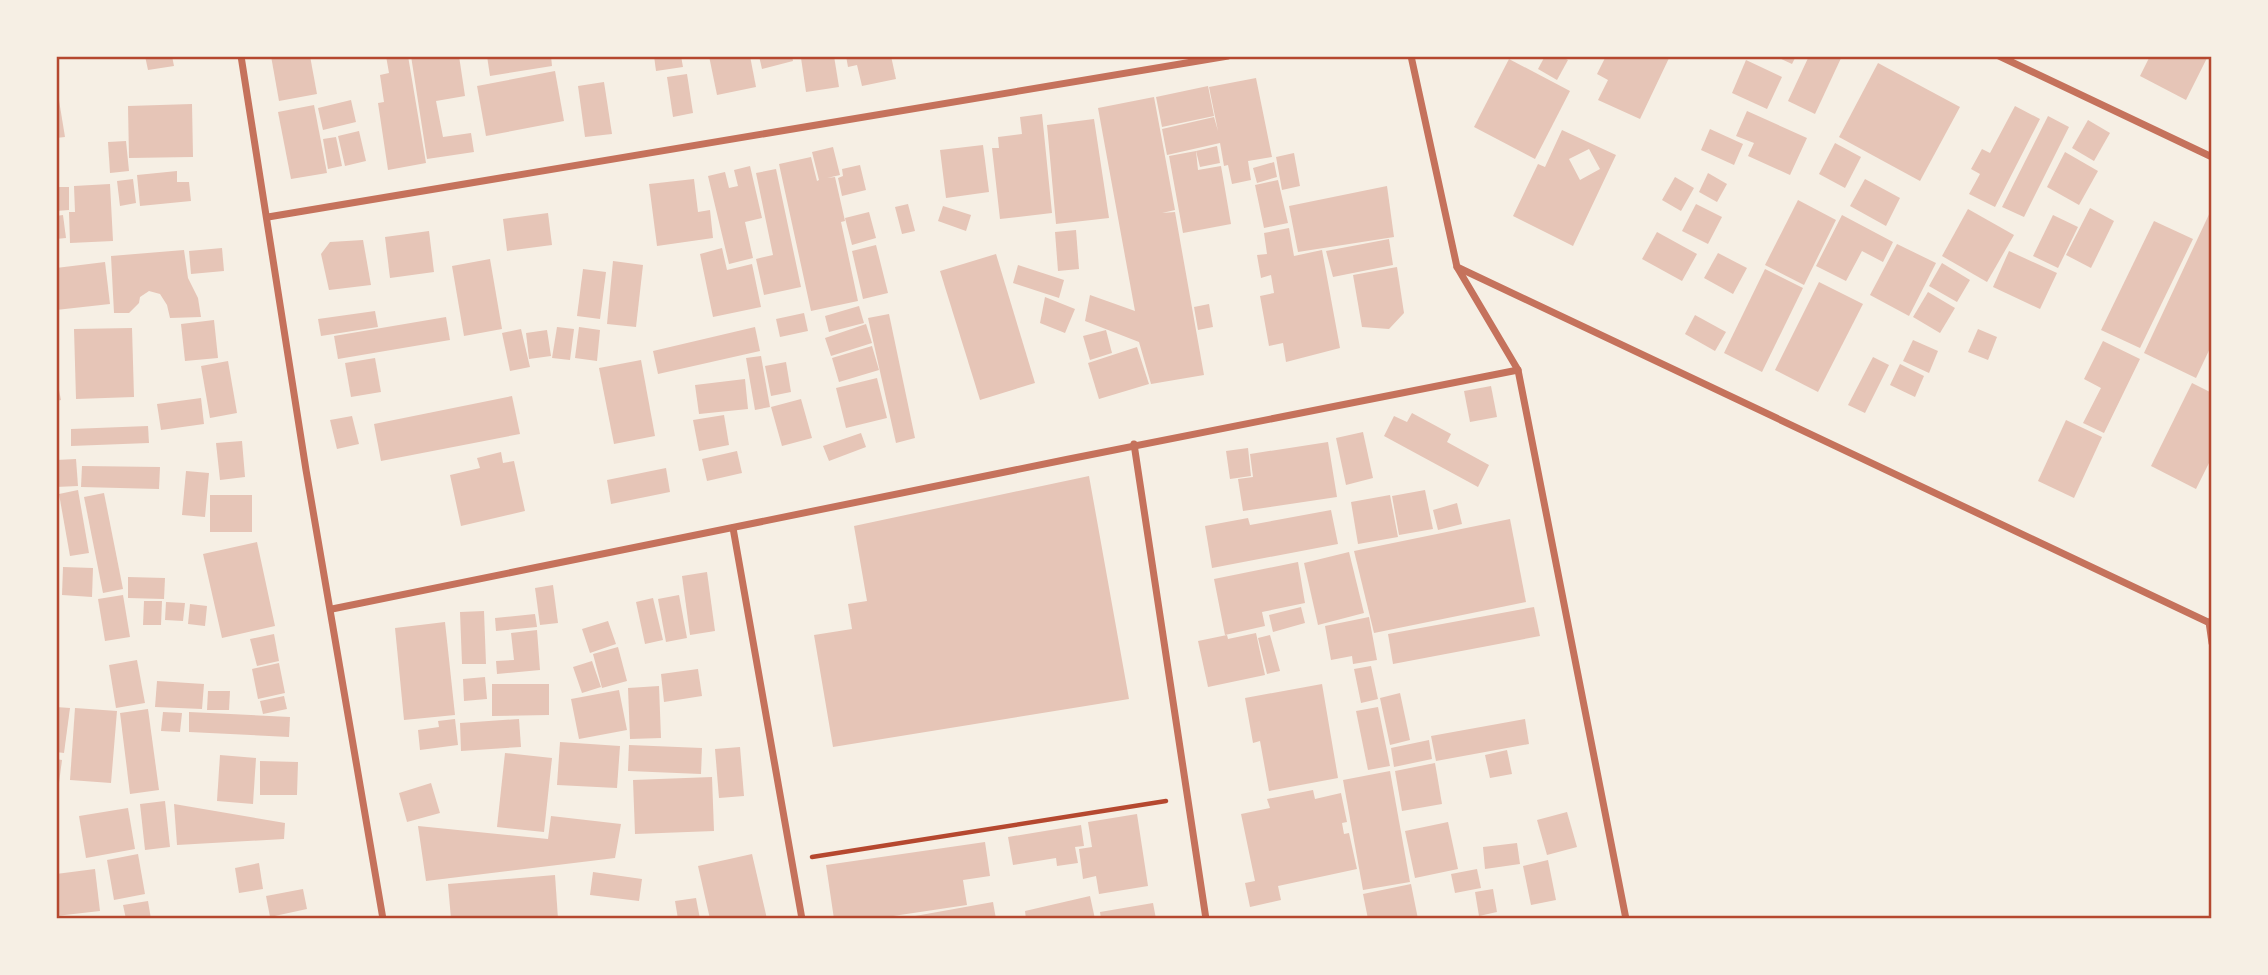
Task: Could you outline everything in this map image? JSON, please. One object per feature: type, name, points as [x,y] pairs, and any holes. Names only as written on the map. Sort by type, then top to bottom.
[{"type":"street","points":[[241,56],[306,470],[332,609],[383,919]]},
{"type":"street","points":[[268,217],[1228,56]]},
{"type":"street","points":[[1411,56],[1457,267],[1518,370],[1626,919]]},
{"type":"street","points":[[2000,56],[2212,157]]},
{"type":"street","points":[[1457,267],[2211,623],[2212,643]]},
{"type":"street","points":[[332,609],[1133,444],[1518,370]]},
{"type":"street","points":[[1133,444],[1206,919]]},
{"type":"street","points":[[733,528],[802,919]]},
{"type":"path","points":[[792,860],[1188,797]]},
{"type":"building","points":[[145,56],[172,56],[174,66],[148,70]]},
{"type":"building","points":[[271,56],[310,56],[317,94],[279,101]]},
{"type":"building","points":[[386,56],[408,56],[426,163],[388,170],[378,103],[384,102],[380,75],[389,73]]},
{"type":"building","points":[[411,56],[459,56],[465,96],[436,101],[443,137],[471,133],[474,152],[427,159]]},
{"type":"building","points":[[487,56],[551,56],[552,66],[490,76]]},
{"type":"building","points":[[654,56],[681,56],[683,67],[656,71]]},
{"type":"building","points":[[709,56],[750,56],[756,87],[717,95]]},
{"type":"building","points":[[759,56],[792,56],[793,61],[762,69]]},
{"type":"building","points":[[834,56],[839,87],[806,92],[801,58]]},
{"type":"building","points":[[846,56],[891,56],[896,79],[862,86],[857,65],[848,67]]},
{"type":"building","points":[[1545,56],[1560,56],[1568,60],[1557,80],[1538,69]]},
{"type":"building","points":[[1606,56],[1670,56],[1640,119],[1598,100],[1608,80],[1597,74]]},
{"type":"building","points":[[1775,56],[1796,56],[1792,64]]},
{"type":"building","points":[[1809,56],[1842,56],[1815,114],[1788,101]]},
{"type":"building","points":[[2150,56],[2208,56],[2186,100],[2140,76]]},
{"type":"building","points":[[1509,59],[1570,91],[1535,159],[1474,127]]},
{"type":"building","points":[[1746,60],[1782,77],[1767,109],[1732,93]]},
{"type":"building","points":[[1878,63],[1960,107],[1920,181],[1839,137]]},
{"type":"building","points":[[555,71],[564,121],[486,136],[477,86]]},
{"type":"building","points":[[687,74],[693,113],[673,117],[667,77]]},
{"type":"building","points":[[1256,78],[1272,157],[1248,161],[1251,180],[1232,184],[1228,165],[1224,166],[1220,143],[1167,155],[1162,129],[1214,117],[1218,131],[1209,87]]},
{"type":"building","points":[[56,82],[65,137],[56,138]]},
{"type":"building","points":[[604,82],[612,134],[585,137],[578,86]]},
{"type":"building","points":[[1208,86],[1214,116],[1162,127],[1156,97]]},
{"type":"building","points":[[1154,97],[1175,210],[1162,213],[1175,212],[1204,375],[1151,384],[1139,342],[1085,321],[1090,295],[1135,311],[1098,108]]},
{"type":"building","points":[[351,100],[356,122],[323,130],[318,108]]},
{"type":"building","points":[[192,104],[193,157],[129,158],[128,106]]},
{"type":"building","points":[[314,105],[327,173],[291,179],[278,112]]},
{"type":"building","points":[[2015,106],[2040,119],[1995,207],[1969,194],[1980,174],[1971,169],[1982,149],[1990,153]]},
{"type":"building","points":[[1747,111],[1807,138],[1790,175],[1748,156],[1754,143],[1736,136]]},
{"type":"building","points":[[1042,114],[1052,213],[1000,219],[992,148],[999,148],[998,137],[1022,134],[1020,117]]},
{"type":"building","points":[[2048,116],[2069,127],[2024,217],[2002,207]]},
{"type":"building","points":[[1094,119],[1109,218],[1056,224],[1047,125]]},
{"type":"building","points":[[2088,120],[2110,133],[2094,161],[2072,148]]},
{"type":"building","points":[[1710,129],[1743,144],[1734,165],[1701,150]]},
{"type":"building","points":[[1562,130],[1616,155],[1573,246],[1513,216],[1538,164],[1545,167]],"holes":[[[1589,149],[1600,169],[1580,180],[1569,159]]]},
{"type":"building","points":[[359,131],[366,161],[345,166],[338,136]]},
{"type":"building","points":[[336,137],[342,166],[328,169],[323,139]]},
{"type":"building","points":[[126,141],[129,171],[110,173],[108,142]]},
{"type":"building","points":[[1835,143],[1861,157],[1845,188],[1819,174]]},
{"type":"building","points":[[983,145],[989,192],[946,198],[940,150]]},
{"type":"building","points":[[1217,146],[1220,163],[1200,167],[1196,151]]},
{"type":"building","points":[[833,147],[840,175],[827,178],[835,177],[845,221],[841,222],[858,301],[811,311],[779,164],[811,157],[817,181],[819,180],[812,152]]},
{"type":"building","points":[[1196,151],[1198,170],[1221,166],[1231,224],[1183,233],[1169,156]]},
{"type":"building","points":[[2065,152],[2098,171],[2079,205],[2047,187]]},
{"type":"building","points":[[1294,153],[1300,186],[1282,190],[1276,157]]},
{"type":"building","points":[[1274,162],[1277,177],[1257,183],[1253,168]]},
{"type":"building","points":[[860,165],[866,190],[842,196],[838,178],[843,176],[842,169]]},
{"type":"building","points":[[750,166],[762,218],[745,222],[753,258],[729,264],[708,176],[725,172],[729,188],[738,186],[734,170]]},
{"type":"building","points":[[776,169],[801,287],[764,295],[756,259],[773,255],[756,173]]},
{"type":"building","points":[[177,171],[177,182],[189,182],[191,201],[140,206],[137,175]]},
{"type":"building","points":[[1708,173],[1727,184],[1717,202],[1699,192]]},
{"type":"building","points":[[1675,177],[1694,188],[1681,211],[1662,200]]},
{"type":"building","points":[[133,179],[136,203],[120,206],[117,181]]},
{"type":"building","points":[[694,179],[698,212],[710,210],[713,238],[657,246],[649,184]]},
{"type":"building","points":[[1865,179],[1900,198],[1886,226],[1850,206]]},
{"type":"building","points":[[1278,180],[1288,223],[1264,228],[1255,185]]},
{"type":"building","points":[[110,184],[113,241],[70,243],[69,212],[75,212],[74,186]]},
{"type":"building","points":[[1387,186],[1394,237],[1298,252],[1289,206]]},
{"type":"building","points":[[56,187],[69,187],[69,210],[56,211]]},
{"type":"building","points":[[1798,200],[1836,220],[1804,285],[1765,265]]},
{"type":"building","points":[[908,204],[915,231],[902,234],[895,207]]},
{"type":"building","points":[[1696,204],[1722,217],[1708,244],[1682,231]]},
{"type":"building","points":[[943,206],[971,215],[966,231],[938,221]]},
{"type":"building","points":[[2090,208],[2114,221],[2091,268],[2066,255]]},
{"type":"building","points":[[2212,208],[2212,344],[2196,378],[2144,353]]},
{"type":"building","points":[[1968,209],[2014,235],[1987,282],[1942,256]]},
{"type":"building","points":[[869,212],[876,238],[852,245],[845,218]]},
{"type":"building","points":[[548,213],[552,245],[507,251],[503,219]]},
{"type":"building","points":[[63,215],[66,238],[56,239],[56,216]]},
{"type":"building","points":[[1842,215],[1893,242],[1883,262],[1862,251],[1846,281],[1816,266]]},
{"type":"building","points":[[2053,215],[2078,227],[2058,268],[2033,256]]},
{"type":"building","points":[[2154,221],[2193,239],[2140,348],[2101,330]]},
{"type":"building","points":[[1289,228],[1294,256],[1322,250],[1340,348],[1286,362],[1283,343],[1269,346],[1260,296],[1274,293],[1271,275],[1261,278],[1257,255],[1267,254],[1264,233]]},
{"type":"building","points":[[1076,230],[1079,269],[1058,271],[1055,232]]},
{"type":"building","points":[[429,231],[434,272],[390,278],[385,237]]},
{"type":"building","points":[[1657,232],[1697,254],[1682,281],[1642,259]]},
{"type":"building","points":[[1389,239],[1393,265],[1333,277],[1326,251]]},
{"type":"building","points":[[363,240],[371,285],[329,290],[321,254],[330,242]]},
{"type":"building","points":[[1897,244],[1936,263],[1909,316],[1870,295]]},
{"type":"building","points":[[876,245],[888,293],[863,299],[852,251]]},
{"type":"building","points":[[222,248],[224,271],[191,274],[189,251]]},
{"type":"building","points":[[722,248],[727,270],[752,264],[761,307],[713,317],[700,254]]},
{"type":"building","points":[[184,250],[188,278],[198,298],[201,317],[170,318],[167,305],[160,294],[149,291],[140,297],[139,303],[129,313],[114,313],[111,256]]},
{"type":"building","points":[[2009,251],[2057,273],[2040,309],[1993,287]]},
{"type":"building","points":[[1718,253],[1747,268],[1733,294],[1704,278]]},
{"type":"building","points":[[996,254],[1035,383],[980,400],[940,271]]},
{"type":"building","points":[[490,259],[502,329],[464,336],[452,266]]},
{"type":"building","points":[[613,261],[643,265],[636,327],[607,324]]},
{"type":"building","points":[[105,262],[110,304],[56,310],[56,268]]},
{"type":"building","points":[[1942,263],[1970,280],[1957,302],[1929,286]]},
{"type":"building","points":[[1018,265],[1064,280],[1059,298],[1013,283]]},
{"type":"building","points":[[1397,267],[1404,313],[1389,329],[1362,327],[1353,275]]},
{"type":"building","points":[[583,269],[606,272],[600,319],[577,316]]},
{"type":"building","points":[[1765,269],[1803,288],[1762,372],[1724,353]]},
{"type":"building","points":[[1819,282],[1863,304],[1818,392],[1775,370]]},
{"type":"building","points":[[1928,292],[1955,308],[1940,333],[1913,317]]},
{"type":"building","points":[[1045,297],[1075,309],[1065,333],[1040,323]]},
{"type":"building","points":[[1209,304],[1213,327],[1198,330],[1194,307]]},
{"type":"building","points":[[859,306],[864,323],[829,332],[825,316]]},
{"type":"building","points":[[375,311],[378,327],[321,336],[318,319]]},
{"type":"building","points":[[804,313],[808,331],[780,337],[776,319]]},
{"type":"building","points":[[889,314],[915,438],[896,443],[868,318]]},
{"type":"building","points":[[1695,315],[1726,332],[1715,351],[1685,334]]},
{"type":"building","points":[[446,317],[450,340],[338,359],[334,336]]},
{"type":"building","points":[[214,320],[218,358],[185,361],[181,324]]},
{"type":"building","points":[[866,324],[872,343],[831,356],[825,338]]},
{"type":"building","points":[[557,327],[574,329],[570,360],[552,358]]},
{"type":"building","points":[[579,327],[600,330],[597,361],[575,358]]},
{"type":"building","points":[[755,327],[760,351],[658,374],[653,351]]},
{"type":"building","points":[[132,328],[134,397],[76,399],[74,329]]},
{"type":"building","points":[[521,329],[530,367],[510,371],[502,333]]},
{"type":"building","points":[[1978,329],[1997,337],[1988,360],[1968,352]]},
{"type":"building","points":[[547,330],[551,356],[529,359],[526,333]]},
{"type":"building","points":[[1106,330],[1112,353],[1090,360],[1083,336]]},
{"type":"building","points":[[1913,340],[1938,351],[1929,373],[1903,361]]},
{"type":"building","points":[[2103,341],[2140,359],[2104,433],[2083,423],[2101,388],[2084,379]]},
{"type":"building","points":[[872,346],[879,370],[839,382],[832,358]]},
{"type":"building","points":[[1137,347],[1149,384],[1099,399],[1088,363]]},
{"type":"building","points":[[761,356],[770,407],[755,410],[746,358]]},
{"type":"building","points":[[1873,357],[1889,365],[1865,413],[1848,405]]},
{"type":"building","points":[[375,358],[381,392],[351,397],[345,363]]},
{"type":"building","points":[[641,360],[655,436],[614,444],[599,368]]},
{"type":"building","points":[[228,361],[237,413],[210,418],[201,366]]},
{"type":"building","points":[[786,362],[791,392],[771,396],[765,366]]},
{"type":"building","points":[[1900,364],[1924,376],[1915,397],[1890,385]]},
{"type":"building","points":[[56,376],[61,400],[56,401]]},
{"type":"building","points":[[877,378],[887,418],[846,428],[836,388]]},
{"type":"building","points":[[745,379],[748,409],[699,414],[695,385]]},
{"type":"building","points":[[2192,383],[2212,393],[2212,457],[2196,489],[2151,466]]},
{"type":"building","points":[[1491,386],[1497,417],[1470,422],[1464,391]]},
{"type":"building","points":[[512,396],[520,434],[381,461],[374,424]]},
{"type":"building","points":[[201,398],[204,424],[161,430],[157,404]]},
{"type":"building","points":[[801,399],[812,438],[782,446],[771,407]]},
{"type":"building","points":[[1412,413],[1451,434],[1447,442],[1489,465],[1478,487],[1384,436],[1394,416],[1407,422]]},
{"type":"building","points":[[724,415],[729,445],[699,451],[693,420]]},
{"type":"building","points":[[352,416],[359,444],[337,449],[330,420]]},
{"type":"building","points":[[2066,420],[2102,437],[2074,498],[2038,481]]},
{"type":"building","points":[[148,426],[149,443],[71,446],[71,429]]},
{"type":"building","points":[[1363,432],[1373,478],[1346,485],[1336,438]]},
{"type":"building","points":[[861,433],[866,447],[829,461],[823,446]]},
{"type":"building","points":[[242,441],[245,477],[220,480],[216,443]]},
{"type":"building","points":[[1328,442],[1337,497],[1243,511],[1238,479],[1253,477],[1250,454]]},
{"type":"building","points":[[1248,448],[1251,476],[1230,479],[1226,451]]},
{"type":"building","points":[[737,451],[742,473],[707,481],[702,459]]},
{"type":"building","points":[[501,452],[503,463],[514,461],[525,511],[461,526],[450,475],[480,468],[477,458]]},
{"type":"building","points":[[76,459],[78,486],[56,487],[56,460]]},
{"type":"building","points":[[82,466],[160,467],[159,489],[81,487]]},
{"type":"building","points":[[666,468],[670,492],[611,504],[607,480]]},
{"type":"building","points":[[186,471],[209,473],[205,517],[182,515]]},
{"type":"building","points":[[1089,476],[1129,699],[833,747],[814,635],[852,629],[848,604],[867,601],[854,526]]},
{"type":"building","points":[[78,490],[89,553],[70,556],[59,494]]},
{"type":"building","points":[[1425,490],[1433,529],[1399,535],[1392,496]]},
{"type":"building","points":[[104,493],[123,589],[103,593],[84,497]]},
{"type":"building","points":[[210,495],[252,495],[252,532],[210,532]]},
{"type":"building","points":[[1390,495],[1398,537],[1358,544],[1351,502]]},
{"type":"building","points":[[1457,503],[1462,524],[1438,530],[1433,510]]},
{"type":"building","points":[[1331,510],[1338,544],[1212,568],[1205,526],[1248,518],[1250,525]]},
{"type":"building","points":[[1510,519],[1526,602],[1374,633],[1354,551]]},
{"type":"building","points":[[257,542],[275,626],[222,638],[203,554]]},
{"type":"building","points":[[1349,552],[1364,613],[1318,625],[1304,563]]},
{"type":"building","points":[[1298,562],[1305,603],[1262,612],[1265,626],[1225,635],[1214,579]]},
{"type":"building","points":[[63,567],[93,568],[92,597],[62,595]]},
{"type":"building","points":[[707,572],[715,631],[690,635],[682,576]]},
{"type":"building","points":[[128,577],[165,578],[164,599],[128,598]]},
{"type":"building","points":[[553,585],[558,623],[540,625],[535,588]]},
{"type":"building","points":[[123,595],[130,637],[105,641],[98,599]]},
{"type":"building","points":[[679,595],[687,638],[666,642],[658,599]]},
{"type":"building","points":[[653,598],[663,640],[645,644],[636,602]]},
{"type":"building","points":[[144,601],[162,601],[161,625],[143,625]]},
{"type":"building","points":[[166,602],[185,603],[183,621],[165,620]]},
{"type":"building","points":[[190,604],[207,606],[205,626],[188,624]]},
{"type":"building","points":[[1301,607],[1305,623],[1273,632],[1269,615]]},
{"type":"building","points":[[1534,607],[1540,636],[1393,664],[1388,634]]},
{"type":"building","points":[[484,611],[486,664],[462,664],[460,612]]},
{"type":"building","points":[[535,614],[537,627],[496,631],[495,618]]},
{"type":"building","points":[[1369,617],[1377,660],[1353,664],[1352,656],[1331,660],[1325,626]]},
{"type":"building","points":[[608,621],[616,644],[590,653],[582,629]]},
{"type":"building","points":[[445,622],[455,715],[404,720],[395,628]]},
{"type":"building","points":[[537,630],[540,670],[497,674],[496,661],[514,660],[511,633]]},
{"type":"building","points":[[1256,633],[1265,675],[1208,687],[1198,641],[1227,635],[1228,639]]},
{"type":"building","points":[[274,634],[279,661],[257,666],[250,639]]},
{"type":"building","points":[[1270,635],[1280,671],[1267,674],[1258,638]]},
{"type":"building","points":[[618,647],[627,681],[602,688],[593,654]]},
{"type":"building","points":[[137,660],[145,703],[116,708],[109,665]]},
{"type":"building","points":[[592,661],[601,687],[582,693],[573,667]]},
{"type":"building","points":[[279,663],[285,693],[258,699],[252,669]]},
{"type":"building","points":[[1371,666],[1378,699],[1361,703],[1354,669]]},
{"type":"building","points":[[698,669],[702,696],[664,702],[661,674]]},
{"type":"building","points":[[485,677],[487,699],[464,701],[463,679]]},
{"type":"building","points":[[157,681],[204,684],[202,709],[155,707]]},
{"type":"building","points":[[492,684],[549,684],[549,715],[492,716]]},
{"type":"building","points":[[1322,684],[1338,778],[1269,791],[1260,741],[1253,743],[1245,698]]},
{"type":"building","points":[[659,686],[661,738],[630,739],[628,688]]},
{"type":"building","points":[[619,690],[627,730],[579,739],[571,699]]},
{"type":"building","points":[[208,691],[230,691],[229,710],[207,710]]},
{"type":"building","points":[[1400,693],[1410,740],[1390,745],[1380,698]]},
{"type":"building","points":[[284,696],[287,709],[263,714],[260,701]]},
{"type":"building","points":[[56,707],[70,708],[64,753],[56,752]]},
{"type":"building","points":[[1378,707],[1390,766],[1368,770],[1356,711]]},
{"type":"building","points":[[75,708],[117,711],[111,783],[70,780]]},
{"type":"building","points":[[148,709],[159,790],[130,794],[120,713]]},
{"type":"building","points":[[163,712],[182,713],[180,732],[161,731]]},
{"type":"building","points":[[189,712],[290,717],[289,737],[189,732]]},
{"type":"building","points":[[455,719],[458,745],[420,750],[418,730],[439,727],[438,721]]},
{"type":"building","points":[[519,719],[521,747],[461,751],[460,723]]},
{"type":"building","points":[[1525,719],[1529,744],[1436,761],[1431,736]]},
{"type":"building","points":[[1429,740],[1432,759],[1394,767],[1391,748]]},
{"type":"building","points":[[560,742],[620,746],[617,788],[557,785]]},
{"type":"building","points":[[629,745],[702,748],[701,774],[628,771]]},
{"type":"building","points":[[740,747],[744,796],[719,798],[715,749]]},
{"type":"building","points":[[1507,750],[1512,774],[1490,778],[1485,755]]},
{"type":"building","points":[[505,753],[552,758],[544,832],[497,827]]},
{"type":"building","points":[[220,755],[256,758],[253,804],[217,801]]},
{"type":"building","points":[[56,759],[62,760],[59,783],[56,782]]},
{"type":"building","points":[[260,761],[298,762],[297,795],[260,795]]},
{"type":"building","points":[[1435,763],[1442,804],[1402,811],[1395,771]]},
{"type":"building","points":[[1390,771],[1410,882],[1363,890],[1343,780]]},
{"type":"building","points":[[712,777],[714,831],[635,834],[633,780]]},
{"type":"building","points":[[431,783],[440,813],[407,822],[399,793]]},
{"type":"building","points":[[1313,790],[1315,799],[1341,793],[1347,822],[1342,823],[1344,834],[1349,833],[1357,869],[1278,886],[1281,900],[1250,907],[1245,883],[1255,881],[1241,814],[1270,808],[1267,799]]},
{"type":"building","points":[[165,801],[170,847],[145,850],[140,804]]},
{"type":"building","points":[[174,804],[285,823],[284,839],[177,845]]},
{"type":"building","points":[[128,808],[135,849],[86,858],[79,816]]},
{"type":"building","points":[[1567,812],[1577,847],[1547,855],[1537,820]]},
{"type":"building","points":[[1137,814],[1148,886],[1099,894],[1096,876],[1083,879],[1079,849],[1092,847],[1088,822]]},
{"type":"building","points":[[551,816],[621,824],[615,858],[426,881],[418,826],[548,839]]},
{"type":"building","points":[[1448,822],[1458,869],[1415,878],[1405,831]]},
{"type":"building","points":[[1081,825],[1084,846],[1075,847],[1078,863],[1057,866],[1056,858],[1013,865],[1008,837]]},
{"type":"building","points":[[985,842],[990,876],[963,880],[967,905],[873,919],[834,919],[826,865]]},
{"type":"building","points":[[1517,843],[1520,864],[1485,869],[1483,847]]},
{"type":"building","points":[[138,854],[145,894],[114,900],[107,860]]},
{"type":"building","points":[[752,854],[767,919],[710,919],[698,866]]},
{"type":"building","points":[[1548,860],[1556,900],[1531,905],[1523,866]]},
{"type":"building","points":[[259,863],[263,889],[239,893],[235,868]]},
{"type":"building","points":[[95,869],[100,911],[56,916],[56,874]]},
{"type":"building","points":[[1477,869],[1481,888],[1455,893],[1451,874]]},
{"type":"building","points":[[593,872],[642,879],[639,901],[590,895]]},
{"type":"building","points":[[555,875],[558,919],[451,919],[448,884]]},
{"type":"building","points":[[1411,884],[1418,919],[1368,919],[1363,894]]},
{"type":"building","points":[[303,889],[307,909],[270,917],[266,896]]},
{"type":"building","points":[[1493,889],[1497,912],[1479,916],[1475,892]]},
{"type":"building","points":[[1090,896],[1095,919],[1026,919],[1025,911]]},
{"type":"building","points":[[696,898],[700,919],[678,919],[675,901]]},
{"type":"building","points":[[148,901],[151,919],[126,919],[123,905]]},
{"type":"building","points":[[993,902],[996,919],[904,919],[904,918]]},
{"type":"building","points":[[1153,903],[1156,919],[1101,919],[1100,912]]}]
